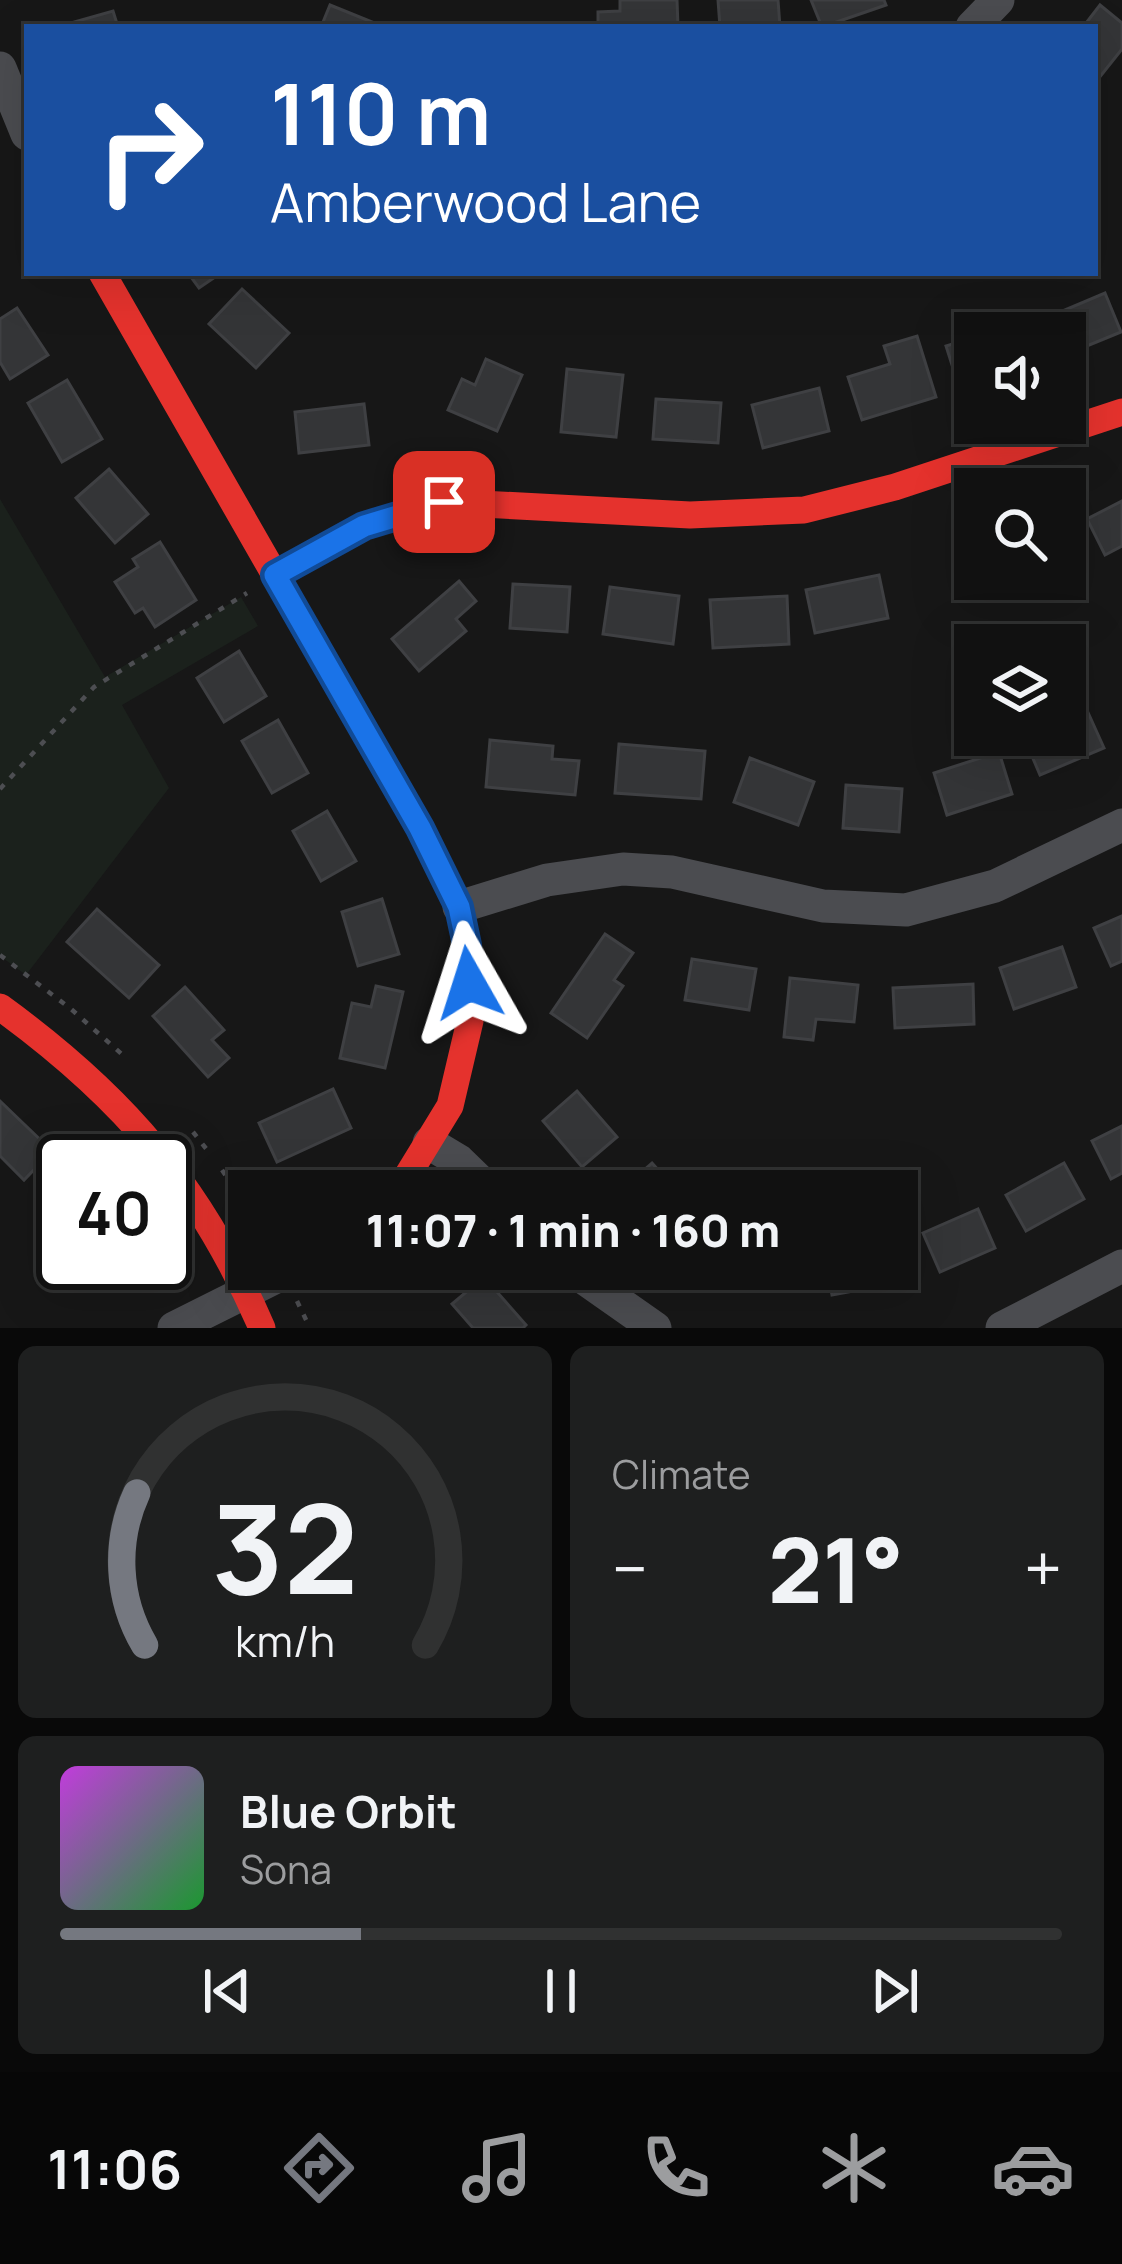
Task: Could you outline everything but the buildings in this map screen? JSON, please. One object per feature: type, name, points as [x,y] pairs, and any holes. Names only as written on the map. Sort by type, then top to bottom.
[{"type":"street","points":[[975,24],[998,0]]},
{"type":"street","points":[[0,68],[24,127]]},
{"type":"street","points":[[104,276],[420,828],[459,907],[467,945],[470,1021],[450,1106],[412,1170]]},
{"type":"street","points":[[275,575],[364,526],[444,502],[691,515],[804,510],[895,487],[1122,412]]},
{"type":"street","points":[[459,907],[547,880],[623,869],[672,872],[824,906],[905,910],[995,886],[1122,825]]},
{"type":"street","points":[[0,1007],[49,1040],[129,1114],[197,1201],[228,1256]]},
{"type":"street","points":[[429,1143],[468,1170]]},
{"type":"street","points":[[1002,1328],[1122,1266]]},
{"type":"street","points":[[174,1328],[247,1290],[262,1328]]},
{"type":"street","points":[[601,1290],[655,1328]]},
{"type":"path","points":[[0,789],[94,687],[275,575]]},
{"type":"shaded area","points":[[0,499],[105,677],[241,597],[258,626],[122,705],[169,788],[26,975],[0,956]]},
{"type":"traffic: jam","points":[[104,276],[420,828],[459,907],[467,945],[470,1021],[450,1106],[411,1170]]},
{"type":"traffic: jam","points":[[275,575],[364,526],[444,502],[690,515],[804,510],[895,487],[1122,412]]},
{"type":"traffic: jam","points":[[0,1007],[85,1075],[155,1148],[213,1231],[262,1328]]},
{"type":"route","points":[[444,502],[364,526],[275,575],[420,828],[459,907],[469,983]]}]
